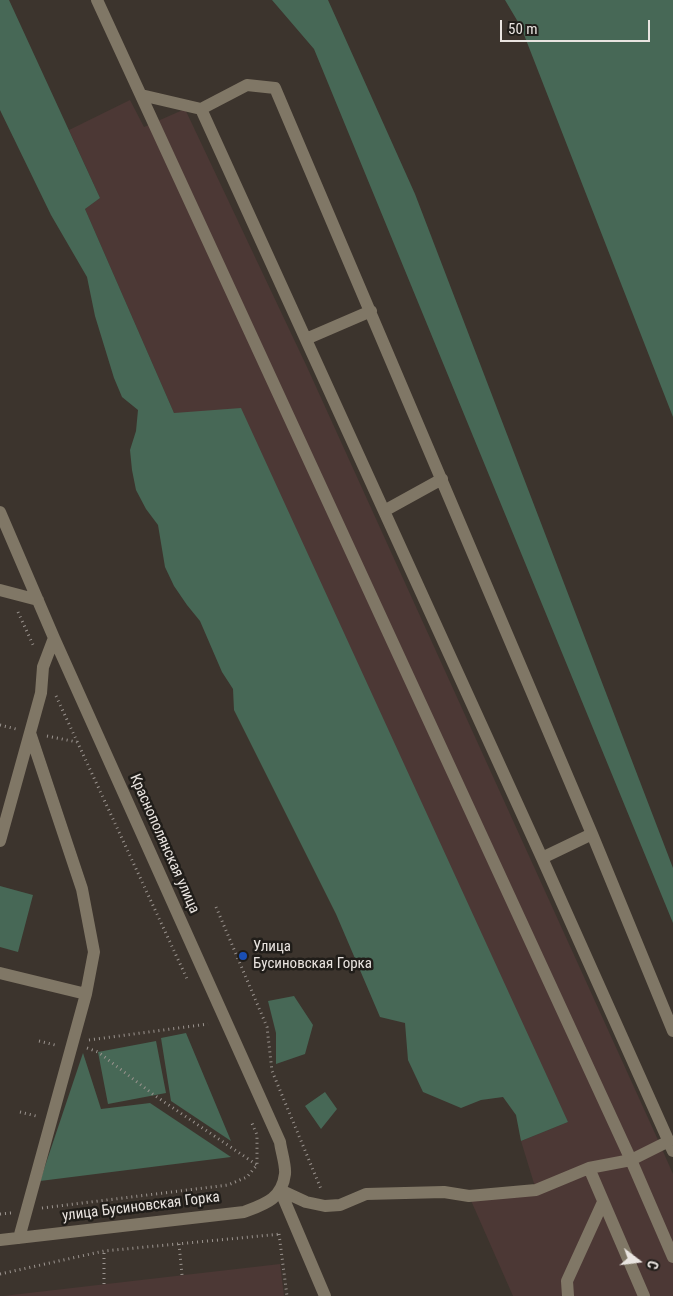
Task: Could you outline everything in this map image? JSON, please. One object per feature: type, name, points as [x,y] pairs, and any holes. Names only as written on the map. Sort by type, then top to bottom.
[{"type":"street","points":[[97,0],[631,1160],[673,1257]]},
{"type":"street","points":[[141,96],[201,109],[247,85],[275,88],[592,834],[673,1031]]},
{"type":"street","points":[[201,109],[671,1146],[631,1160],[589,1168],[536,1190],[469,1196],[444,1192],[366,1194],[340,1205],[325,1206],[306,1202],[280,1190]]},
{"type":"street","points":[[306,339],[371,311]]},
{"type":"street","points":[[384,511],[442,479]]},
{"type":"street","name":"Краснополянская улица","points":[[0,512],[54,638],[280,1142],[285,1172],[280,1190]]},
{"type":"street","points":[[5,591],[38,600]]},
{"type":"street","points":[[0,841],[41,693],[43,666],[54,638]]},
{"type":"street","points":[[19,1238],[86,994],[94,952],[82,889],[30,733]]},
{"type":"street","points":[[542,858],[592,834]]},
{"type":"street","points":[[0,973],[86,994]]},
{"type":"street","points":[[589,1168],[644,1296]]},
{"type":"street","points":[[280,1190],[325,1296]]},
{"type":"street","name":"улица Бусиновская Горка","points":[[0,1240],[244,1212],[271,1201],[280,1190]]},
{"type":"street","points":[[568,1296],[566,1281],[603,1202]]},
{"type":"path","points":[[5,591],[43,666]]},
{"type":"path","points":[[54,692],[192,989]]},
{"type":"path","points":[[30,733],[78,742]]},
{"type":"path","points":[[216,907],[267,1027],[272,1071],[322,1194],[325,1206]]},
{"type":"path","points":[[72,1042],[208,1024],[204,1016]]},
{"type":"path","points":[[98,1052],[154,1095],[257,1165]]},
{"type":"path","points":[[0,1213],[228,1185],[246,1177],[257,1165],[257,1135],[250,1118]]},
{"type":"path","points":[[0,1274],[104,1251],[298,1232]]},
{"type":"path","points":[[279,1234],[287,1296]]},
{"type":"path","points":[[179,1244],[182,1275]]},
{"type":"path","points":[[104,1251],[104,1284]]},
{"type":"shaded area","points":[[130,100],[144,127],[185,109],[307,367],[658,1140],[673,1174],[673,1296],[513,1296],[469,1196],[536,1190],[521,1141],[568,1122],[174,413],[85,209],[100,198],[69,130]]},
{"type":"shaded area","points":[[280,1264],[284,1296],[3,1296],[193,1274]]},
{"type":"green space","points":[[0,0],[9,0],[100,198],[85,209],[174,413],[241,408],[568,1122],[521,1141],[516,1115],[503,1097],[481,1100],[461,1108],[423,1092],[408,1060],[405,1023],[380,1017],[336,914],[234,710],[233,689],[222,672],[200,621],[174,586],[165,567],[158,525],[146,509],[136,490],[130,450],[136,431],[138,410],[122,397],[114,378],[95,316],[87,277],[51,215],[0,110]]},
{"type":"green space","points":[[272,0],[328,0],[415,194],[673,868],[673,923],[314,49]]},
{"type":"green space","points":[[505,0],[673,0],[673,417],[521,27]]},
{"type":"green space","points":[[0,886],[33,895],[18,952],[0,947]]},
{"type":"green space","points":[[294,996],[313,1025],[305,1054],[276,1064],[276,1033],[268,1001]]},
{"type":"green space","points":[[186,1033],[231,1141],[171,1101],[161,1038]]},
{"type":"green space","points":[[156,1041],[166,1093],[108,1104],[98,1052]]},
{"type":"green space","points":[[83,1053],[101,1109],[150,1103],[231,1157],[40,1181]]},
{"type":"green space","points":[[325,1092],[337,1109],[321,1129],[305,1106]]},
{"type":"place","name":"Улица Бусиновская Горка","points":[[243,956]]}]
